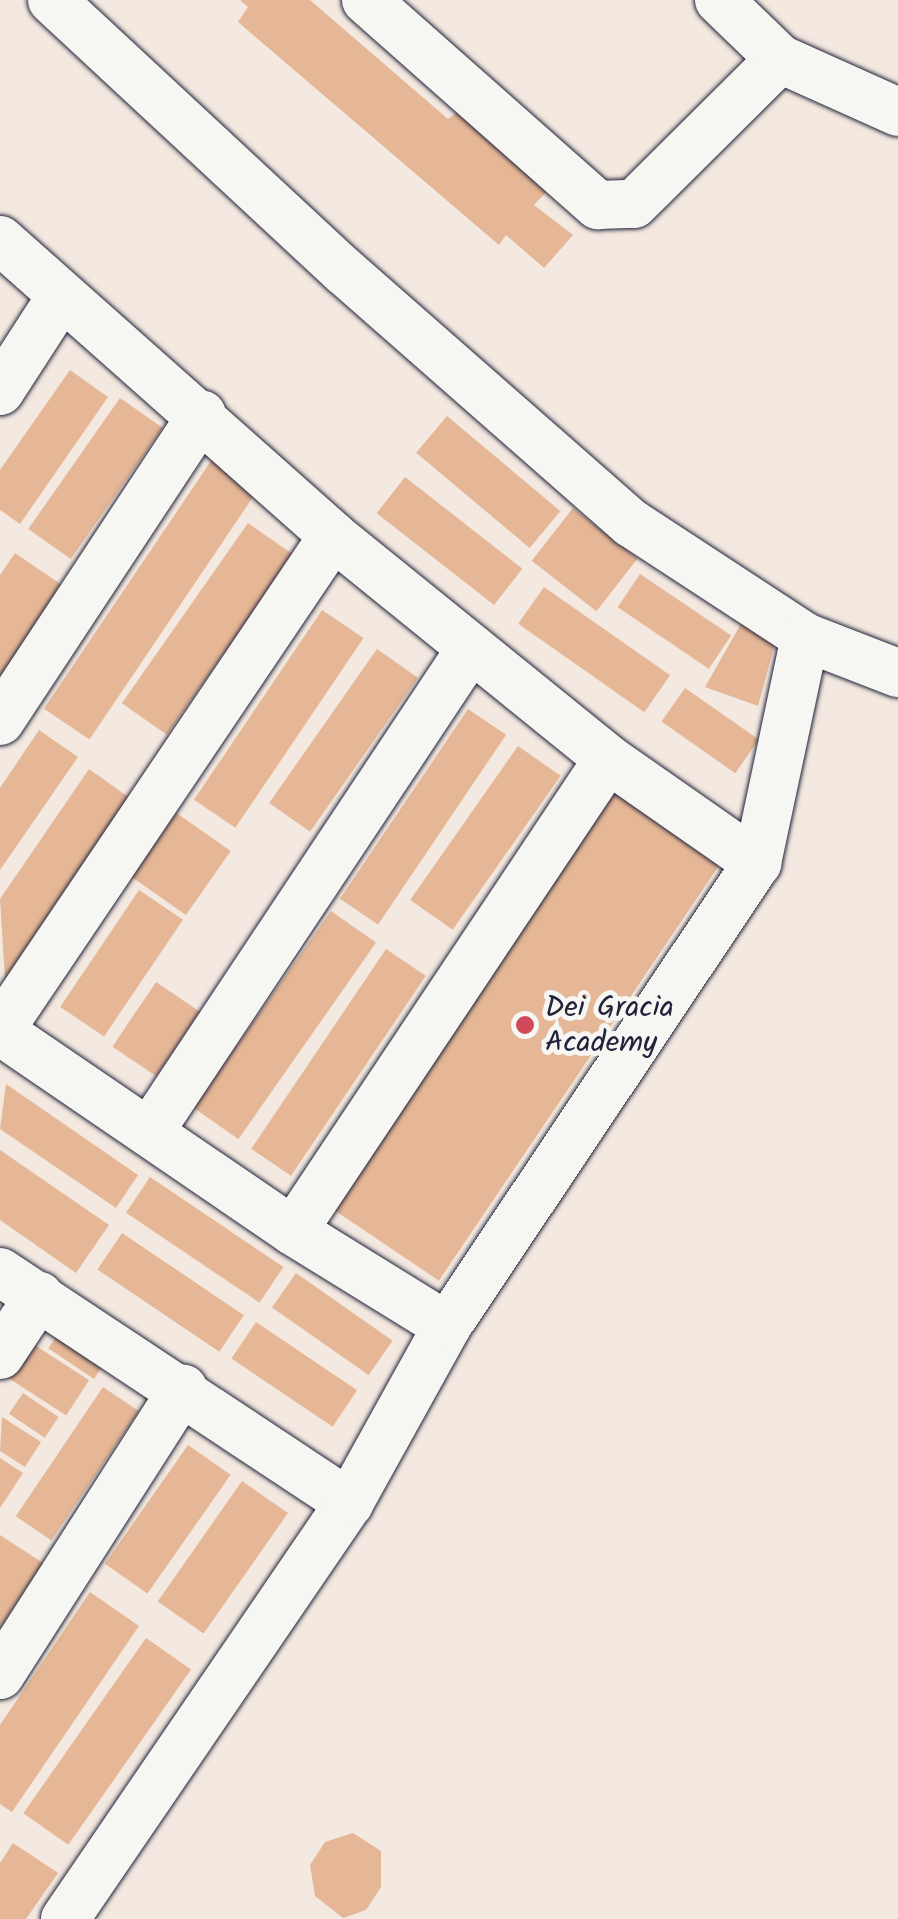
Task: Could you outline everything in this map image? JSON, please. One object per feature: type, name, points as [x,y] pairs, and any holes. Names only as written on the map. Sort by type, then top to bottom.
[{"type":"street","points":[[52,0],[344,271],[631,523],[805,637],[898,673]]},
{"type":"street","points":[[366,0],[598,205],[634,204],[780,60]]},
{"type":"street","points":[[719,0],[780,60],[898,112]]},
{"type":"street","points":[[0,240],[202,415],[333,536],[608,759],[757,863]]},
{"type":"street","points":[[0,391],[62,296]]},
{"type":"street","points":[[0,721],[202,415]]},
{"type":"street","points":[[333,536],[0,1030],[293,1231],[447,1326]]},
{"type":"street","points":[[65,1919],[349,1503],[447,1326],[757,863],[805,637]]},
{"type":"street","points":[[150,1131],[471,648]]},
{"type":"street","points":[[293,1231],[608,759]]},
{"type":"street","points":[[0,1355],[20,1284],[349,1503]]},
{"type":"street","points":[[0,1675],[183,1390]]},
{"type":"building","points":[[240,0],[310,0],[448,119],[462,108],[547,191],[534,205],[573,235],[544,268],[506,235],[499,245],[238,22],[248,7]]},
{"type":"building","points":[[70,370],[108,397],[20,524],[0,510],[0,470]]},
{"type":"building","points":[[120,398],[163,428],[71,559],[28,529]]},
{"type":"building","points":[[447,416],[560,511],[530,548],[416,453]]},
{"type":"building","points":[[215,455],[261,486],[89,739],[44,709]]},
{"type":"building","points":[[405,477],[522,569],[494,605],[377,513]]},
{"type":"building","points":[[573,508],[638,558],[596,611],[532,561]]},
{"type":"building","points":[[248,523],[293,555],[167,735],[122,703]]},
{"type":"building","points":[[15,553],[62,585],[0,676],[0,575]]},
{"type":"building","points":[[640,574],[731,636],[709,669],[618,607]]},
{"type":"building","points":[[544,587],[670,675],[644,712],[518,624]]},
{"type":"building","points":[[322,610],[363,638],[235,828],[194,800]]},
{"type":"building","points":[[746,615],[779,629],[758,706],[705,687]]},
{"type":"building","points":[[377,649],[418,678],[310,832],[269,803]]},
{"type":"building","points":[[685,688],[759,740],[735,773],[661,722]]},
{"type":"building","points":[[468,709],[506,735],[378,925],[340,899]]},
{"type":"building","points":[[39,730],[78,757],[0,870],[0,788]]},
{"type":"building","points":[[518,746],[561,776],[453,930],[410,900]]},
{"type":"building","points":[[89,769],[130,798],[5,979],[0,899]]},
{"type":"building","name":"Dei Gracia Academy","points":[[615,771],[730,849],[439,1281],[324,1203]]},
{"type":"building","points":[[175,812],[231,851],[186,915],[130,876]]},
{"type":"building","points":[[139,890],[183,920],[104,1037],[60,1007]]},
{"type":"building","points":[[331,911],[376,943],[238,1139],[193,1108]]},
{"type":"building","points":[[386,949],[426,976],[291,1176],[251,1149]]},
{"type":"building","points":[[156,982],[200,1012],[156,1076],[112,1047]]},
{"type":"building","points":[[6,1084],[138,1175],[116,1208],[0,1129]]},
{"type":"building","points":[[0,1150],[109,1225],[76,1273],[0,1220]]},
{"type":"building","points":[[150,1177],[283,1267],[259,1303],[126,1213]]},
{"type":"building","points":[[122,1233],[244,1315],[219,1352],[97,1269]]},
{"type":"building","points":[[296,1273],[393,1341],[369,1375],[272,1307]]},
{"type":"building","points":[[256,1322],[357,1390],[333,1427],[231,1358]]},
{"type":"building","points":[[64,1325],[110,1356],[94,1379],[48,1348]]},
{"type":"building","points":[[27,1340],[89,1380],[66,1416],[4,1375]]},
{"type":"building","points":[[103,1387],[139,1411],[51,1540],[16,1516]]},
{"type":"building","points":[[23,1393],[59,1417],[45,1438],[9,1414]]},
{"type":"building","points":[[2,1417],[41,1442],[25,1467],[0,1451]]},
{"type":"building","points":[[188,1445],[231,1475],[147,1594],[105,1564]]},
{"type":"building","points":[[0,1458],[23,1473],[0,1508]]},
{"type":"building","points":[[242,1481],[288,1513],[204,1634],[158,1601]]},
{"type":"building","points":[[0,1535],[43,1563],[0,1628]]},
{"type":"building","points":[[90,1592],[139,1626],[12,1812],[0,1804],[0,1725]]},
{"type":"building","points":[[146,1638],[191,1670],[68,1845],[23,1813]]},
{"type":"building","points":[[353,1833],[381,1851],[381,1887],[366,1910],[343,1918],[315,1896],[310,1865],[325,1842]]},
{"type":"building","points":[[13,1843],[58,1873],[26,1919],[0,1919],[0,1863]]},
{"type":"place","name":"Dei Gracia Academy","points":[[525,1025]]}]
